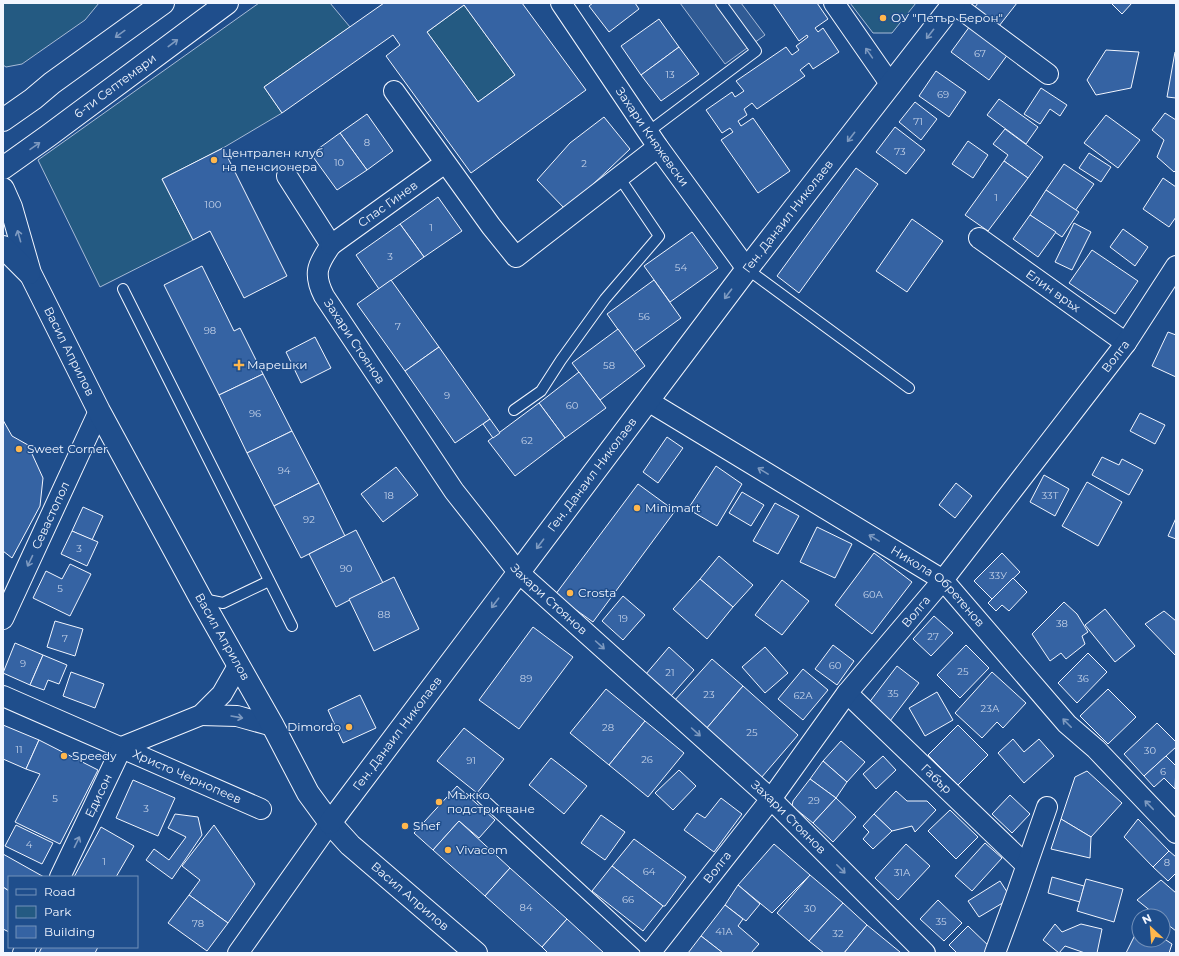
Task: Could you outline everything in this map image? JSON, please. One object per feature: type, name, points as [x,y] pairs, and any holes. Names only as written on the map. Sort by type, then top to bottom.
[{"type":"main road","points":[[3,120],[163,3]]},
{"type":"main road","name":"6-ти Септември","points":[[3,168],[227,3]]},
{"type":"main road","name":"Ген. Данаил Николаев","points":[[330,823],[747,269],[954,3]]},
{"type":"main road","name":"Васил Априлов","points":[[3,190],[11,207],[30,273],[99,411],[200,599],[273,726],[308,793],[330,823],[350,845],[466,947]]},
{"type":"main road","name":"Васил Априлов","points":[[3,247],[30,273]]},
{"type":"street","name":"Захари Княжевски","points":[[561,3],[653,139],[747,269]]},
{"type":"street","points":[[834,3],[891,85]]},
{"type":"street","points":[[954,3],[1048,74]]},
{"type":"street","points":[[394,91],[491,226],[516,257],[619,177],[653,139]]},
{"type":"street","name":"Спас Гинев","points":[[331,245],[445,163]]},
{"type":"street","points":[[287,176],[331,245]]},
{"type":"street","name":"Елин връх","points":[[980,238],[1126,343]]},
{"type":"street","name":"Захари Стоянов","points":[[331,245],[323,256],[317,271],[318,285],[324,296],[454,491],[518,572],[772,799],[925,953]]},
{"type":"street","name":"Волга","points":[[650,953],[772,799],[847,693],[943,580],[1126,343],[1176,266]]},
{"type":"street","name":"Никола Обретенов","points":[[648,401],[943,580],[1067,724],[1096,750],[1176,833]]},
{"type":"street","name":"Севастопол","points":[[3,619],[7,595],[99,411]]},
{"type":"street","points":[[122,747],[201,715],[222,694],[238,666]]},
{"type":"street","name":"Габър","points":[[847,693],[1026,865]]},
{"type":"street","name":"Христо Чернопеев","points":[[3,696],[262,809]]},
{"type":"street","points":[[201,715],[237,716],[273,726]]},
{"type":"street","name":"Едисон","points":[[60,876],[122,747]]},
{"type":"street","points":[[995,953],[1047,806]]},
{"type":"street","name":"Ген. Данаил Николаев","points":[[238,953],[330,823]]},
{"type":"lane","points":[[653,139],[756,51],[721,3]]},
{"type":"lane","points":[[514,410],[541,391],[561,360],[605,299],[659,236],[619,177]]},
{"type":"lane","points":[[747,269],[909,388]]},
{"type":"lane","points":[[123,289],[292,626]]},
{"type":"lane","points":[[200,599],[223,603],[269,581]]},
{"type":"lane","points":[[216,626],[223,603]]},
{"type":"lane","points":[[482,798],[650,953]]},
{"type":"green space","points":[[3,3],[99,3],[85,20],[22,64],[6,67],[3,65]]},
{"type":"green space","points":[[259,3],[330,3],[350,27],[264,87],[282,113],[223,148],[162,179],[193,240],[100,287],[38,160]]},
{"type":"green space","name":"ОУ \"Петър Берон\"","points":[[850,3],[916,3],[892,33],[873,33]]},
{"type":"green space","points":[[464,5],[515,75],[478,102],[427,32]]},
{"type":"shaded area","points":[[680,3],[741,3],[765,35],[725,64]]},
{"type":"building","points":[[384,3],[522,3],[586,90],[471,173],[386,56],[400,45],[393,35],[282,113],[264,87]],"holes":[[[464,5],[515,75],[478,102],[427,32]]]},
{"type":"building","points":[[593,3],[635,3],[639,9],[609,32],[589,6]]},
{"type":"building","points":[[773,3],[817,3],[828,19],[815,28],[818,32],[823,28],[839,52],[813,69],[809,63],[800,70],[805,76],[757,109],[752,103],[744,109],[747,115],[738,121],[741,126],[753,118],[790,171],[758,193],[721,140],[733,132],[730,128],[722,133],[706,110],[732,92],[735,97],[744,91],[736,81],[786,47],[792,55],[799,50],[796,46],[808,37],[807,35],[799,41]]},
{"type":"building","points":[[978,3],[1017,3],[999,26],[975,7]]},
{"type":"building","points":[[1111,3],[1132,3],[1122,14]]},
{"type":"building","points":[[659,19],[679,47],[641,75],[621,46]]},
{"type":"building","points":[[970,26],[1008,54],[989,80],[951,52]]},
{"type":"building","points":[[679,47],[699,74],[661,101],[641,75]]},
{"type":"building","points":[[1106,50],[1139,52],[1131,88],[1096,95],[1087,80]]},
{"type":"building","points":[[1176,52],[1176,98],[1167,97]]},
{"type":"building","points":[[936,71],[966,92],[949,117],[919,96]]},
{"type":"building","points":[[1041,88],[1067,105],[1060,116],[1050,109],[1040,124],[1024,114]]},
{"type":"building","points":[[999,99],[1038,127],[1026,144],[987,115]]},
{"type":"building","points":[[915,102],[937,119],[921,140],[899,122]]},
{"type":"building","points":[[1165,113],[1176,120],[1176,170],[1174,172],[1157,157],[1164,140],[1152,130]]},
{"type":"building","points":[[367,114],[393,151],[367,170],[340,133]]},
{"type":"building","points":[[1106,115],[1140,140],[1118,168],[1084,143]]},
{"type":"building","points":[[604,117],[630,149],[566,210],[537,180],[570,143]]},
{"type":"building","points":[[895,127],[925,150],[906,174],[876,152]]},
{"type":"building","points":[[1005,129],[1043,157],[1028,178],[1004,161],[1008,155],[993,144]]},
{"type":"building","points":[[340,133],[367,170],[337,190],[311,154]]},
{"type":"building","points":[[968,141],[988,155],[973,178],[952,164]]},
{"type":"building","points":[[223,148],[287,276],[244,298],[210,231],[193,240],[162,179]]},
{"type":"building","points":[[1089,153],[1111,167],[1101,182],[1079,168]]},
{"type":"building","points":[[1004,161],[1028,178],[988,231],[965,215]]},
{"type":"building","points":[[1064,164],[1094,184],[1075,211],[1046,190]]},
{"type":"building","points":[[856,168],[878,184],[799,293],[777,276]]},
{"type":"building","points":[[1163,178],[1176,187],[1176,217],[1169,227],[1143,209]]},
{"type":"building","points":[[1046,190],[1079,212],[1062,237],[1030,215]]},
{"type":"building","points":[[438,197],[462,231],[424,257],[400,224]]},
{"type":"building","points":[[1030,215],[1056,232],[1038,257],[1013,239]]},
{"type":"building","points":[[912,219],[943,241],[907,292],[876,271]]},
{"type":"building","points":[[1074,223],[1091,232],[1072,270],[1055,262]]},
{"type":"building","points":[[400,224],[424,257],[379,289],[356,255]]},
{"type":"building","points":[[1123,229],[1148,247],[1135,266],[1110,247]]},
{"type":"building","points":[[692,232],[718,268],[670,302],[644,266]]},
{"type":"building","points":[[1092,250],[1138,281],[1115,314],[1069,283]]},
{"type":"building","points":[[202,266],[234,331],[240,328],[263,374],[219,395],[164,285]]},
{"type":"building","points":[[391,280],[439,347],[405,371],[357,304]]},
{"type":"building","points":[[654,280],[681,318],[634,352],[607,314]]},
{"type":"building","points":[[618,329],[645,366],[600,400],[572,363]]},
{"type":"building","points":[[1168,332],[1176,335],[1176,377],[1152,366]]},
{"type":"building","points":[[315,337],[331,368],[301,383],[286,352]]},
{"type":"building","points":[[439,347],[490,419],[455,443],[405,371]]},
{"type":"building","points":[[579,372],[606,408],[565,438],[539,403]]},
{"type":"building","points":[[263,374],[292,431],[247,453],[219,395]]},
{"type":"building","points":[[539,403],[565,438],[515,476],[488,441]]},
{"type":"building","points":[[1140,413],[1165,425],[1155,444],[1130,431]]},
{"type":"building","points":[[490,419],[500,433],[493,438],[483,424]]},
{"type":"building","points":[[3,420],[12,436],[28,445],[43,478],[40,506],[12,558],[3,551]]},
{"type":"building","points":[[292,431],[319,483],[274,506],[247,453]]},
{"type":"building","points":[[667,437],[683,448],[658,483],[643,472]]},
{"type":"building","points":[[1102,457],[1119,465],[1122,459],[1143,470],[1129,495],[1092,475]]},
{"type":"building","points":[[716,466],[742,484],[717,526],[688,509]]},
{"type":"building","points":[[396,467],[418,495],[383,522],[361,494]]},
{"type":"building","points":[[1044,475],[1069,489],[1055,516],[1030,502]]},
{"type":"building","points":[[1087,482],[1122,502],[1098,546],[1062,526]]},
{"type":"building","points":[[319,483],[345,536],[301,558],[274,506]]},
{"type":"building","points":[[956,483],[972,496],[955,518],[939,505]]},
{"type":"building","points":[[638,484],[675,511],[593,622],[555,595]]},
{"type":"building","points":[[742,492],[764,505],[751,526],[729,513]]},
{"type":"building","points":[[775,503],[799,516],[778,554],[753,541]]},
{"type":"building","points":[[83,507],[103,516],[92,540],[72,531]]},
{"type":"building","points":[[1176,518],[1176,539],[1168,536]]},
{"type":"building","points":[[817,527],[852,544],[835,578],[800,562]]},
{"type":"building","points":[[356,530],[383,583],[336,607],[309,554]]},
{"type":"building","points":[[72,531],[98,542],[87,566],[61,554]]},
{"type":"building","points":[[874,553],[912,582],[872,634],[835,605]]},
{"type":"building","points":[[1002,553],[1020,572],[992,599],[974,581]]},
{"type":"building","points":[[719,556],[753,585],[733,607],[700,579]]},
{"type":"building","points":[[70,564],[91,574],[70,616],[33,598],[46,571],[62,579]]},
{"type":"building","points":[[394,577],[419,629],[374,651],[349,599]]},
{"type":"building","points":[[1013,578],[1027,592],[1009,611],[1002,605],[996,611],[988,603]]},
{"type":"building","points":[[700,579],[733,607],[707,639],[673,609]]},
{"type":"building","points":[[782,580],[809,601],[782,635],[755,615]]},
{"type":"building","points":[[623,596],[645,615],[623,640],[602,621]]},
{"type":"building","points":[[1064,602],[1077,614],[1088,632],[1082,636],[1085,644],[1066,659],[1061,653],[1050,661],[1032,634]]},
{"type":"building","points":[[1105,609],[1135,646],[1115,662],[1085,625]]},
{"type":"building","points":[[1164,611],[1176,621],[1176,656],[1145,624]]},
{"type":"building","points":[[934,616],[953,633],[931,656],[913,639]]},
{"type":"building","points":[[55,621],[83,629],[75,656],[47,647]]},
{"type":"building","points":[[533,627],[573,657],[519,729],[479,700]]},
{"type":"building","points":[[15,643],[43,655],[30,685],[3,673]]},
{"type":"building","points":[[833,645],[854,661],[837,685],[815,669]]},
{"type":"building","points":[[966,645],[989,668],[960,698],[937,675]]},
{"type":"building","points":[[669,647],[694,670],[671,696],[646,674]]},
{"type":"building","points":[[765,647],[788,673],[765,693],[742,667]]},
{"type":"building","points":[[1088,653],[1107,672],[1077,703],[1058,683]]},
{"type":"building","points":[[43,655],[67,665],[59,684],[48,680],[44,690],[30,685]]},
{"type":"building","points":[[712,659],[743,686],[706,729],[674,701]]},
{"type":"building","points":[[897,666],[919,683],[890,721],[868,704]]},
{"type":"building","points":[[803,669],[828,690],[803,720],[778,699]]},
{"type":"building","points":[[71,672],[104,684],[95,708],[63,696]]},
{"type":"building","points":[[992,672],[1026,703],[1003,728],[997,722],[982,738],[955,713]]},
{"type":"building","points":[[743,686],[798,735],[761,778],[706,729]]},
{"type":"building","points":[[606,689],[645,721],[609,765],[570,733]]},
{"type":"building","points":[[1108,689],[1136,717],[1108,744],[1080,716]]},
{"type":"building","points":[[937,692],[953,720],[925,736],[909,708]]},
{"type":"building","points":[[360,695],[376,728],[343,743],[328,710]]},
{"type":"building","points":[[645,721],[684,753],[648,797],[609,765]]},
{"type":"building","points":[[1157,723],[1176,742],[1176,747],[1144,776],[1124,754]]},
{"type":"building","points":[[3,725],[39,740],[26,769],[3,759]]},
{"type":"building","points":[[958,725],[988,755],[958,785],[928,755]]},
{"type":"building","points":[[464,728],[504,759],[477,793],[437,761]]},
{"type":"building","points":[[1013,739],[1024,752],[1039,739],[1054,756],[1024,783],[998,753]]},
{"type":"building","points":[[39,740],[98,770],[60,844],[15,822],[40,774],[26,769]]},
{"type":"building","points":[[841,741],[865,762],[847,782],[823,761]]},
{"type":"building","points":[[883,756],[896,770],[876,789],[863,774]]},
{"type":"building","points":[[1166,756],[1176,766],[1175,789],[1164,778],[1154,787],[1144,776]]},
{"type":"building","points":[[551,758],[587,786],[564,814],[529,785]]},
{"type":"building","points":[[823,761],[847,782],[836,798],[810,779]]},
{"type":"building","points":[[679,770],[696,786],[673,810],[655,793]]},
{"type":"building","points":[[1087,771],[1122,803],[1091,837],[1061,819],[1075,777]]},
{"type":"building","points":[[810,779],[836,798],[813,823],[792,806],[793,801]]},
{"type":"building","points":[[133,780],[175,798],[158,836],[116,818]]},
{"type":"building","points":[[457,786],[495,820],[479,838],[459,821],[433,850],[414,833]]},
{"type":"building","points":[[896,791],[907,801],[927,801],[936,810],[915,832],[912,826],[892,831],[874,814]]},
{"type":"building","points":[[1010,795],[1030,814],[1012,833],[992,814]]},
{"type":"building","points":[[721,798],[742,814],[714,852],[684,830],[697,813],[705,818]]},
{"type":"building","points":[[836,798],[856,817],[833,842],[813,823]]},
{"type":"building","points":[[950,810],[978,837],[956,859],[928,831]]},
{"type":"building","points":[[175,814],[198,817],[202,835],[172,879],[146,860],[154,849],[169,860],[186,837],[168,828]]},
{"type":"building","points":[[874,814],[892,831],[873,849],[863,839],[869,832],[863,826]]},
{"type":"building","points":[[601,815],[625,832],[605,860],[581,843]]},
{"type":"building","points":[[1061,819],[1091,837],[1090,858],[1051,849]]},
{"type":"building","points":[[1138,819],[1169,851],[1153,867],[1124,837]]},
{"type":"building","points":[[459,821],[510,868],[485,896],[433,850]]},
{"type":"building","points":[[16,825],[53,843],[42,864],[5,846]]},
{"type":"building","points":[[214,825],[255,884],[228,923],[189,895],[200,880],[182,866]]},
{"type":"building","points":[[101,827],[134,846],[117,876],[75,876]]},
{"type":"building","points":[[634,839],[686,877],[665,906],[663,906],[612,866]]},
{"type":"building","points":[[985,843],[1002,858],[972,891],[955,876]]},
{"type":"building","points":[[774,844],[810,875],[772,913],[738,885]]},
{"type":"building","points":[[906,844],[930,866],[898,900],[875,878]]},
{"type":"building","points":[[1169,851],[1176,857],[1176,873],[1168,881],[1153,867]]},
{"type":"building","points":[[3,854],[42,876],[8,876],[8,890],[3,887]]},
{"type":"building","points":[[612,866],[663,906],[643,931],[592,891]]},
{"type":"building","points":[[510,868],[567,919],[542,947],[485,896]]},
{"type":"building","points":[[810,875],[843,903],[809,941],[777,913]]},
{"type":"building","points":[[1052,877],[1084,886],[1080,902],[1048,893]]},
{"type":"building","points":[[1086,879],[1123,889],[1114,922],[1077,911]]},
{"type":"building","points":[[1161,880],[1176,893],[1176,931],[1171,927],[1171,908],[1147,908],[1137,900]]},
{"type":"building","points":[[1000,881],[1011,898],[979,917],[968,901]]},
{"type":"building","points":[[738,885],[760,904],[746,921],[725,905]]},
{"type":"building","points":[[3,887],[8,890],[8,932],[3,929]]},
{"type":"building","points":[[189,895],[228,923],[207,951],[168,923]]},
{"type":"building","points":[[938,900],[962,923],[944,941],[920,919]]},
{"type":"building","points":[[843,903],[867,925],[844,953],[824,953],[809,941]]},
{"type":"building","points":[[725,905],[743,919],[738,926],[759,944],[751,953],[723,953],[701,936]]},
{"type":"building","points":[[567,919],[604,953],[548,953],[542,947]]},
{"type":"building","points":[[1055,924],[1062,932],[1081,924],[1102,929],[1097,953],[1085,953],[1065,946],[1059,953],[1043,940]]},
{"type":"building","points":[[867,925],[900,952],[844,953]]},
{"type":"building","points":[[968,926],[992,949],[988,953],[957,953],[949,945]]},
{"type":"building","points":[[701,936],[723,953],[688,953]]},
{"type":"building","points":[[1131,943],[1131,948],[1171,948],[1169,953],[1126,953]]},
{"type":"building","points":[[42,948],[98,948],[95,953],[39,953]]},
{"type":"place","name":"ОУ \"Петър Берон\"","points":[[883,18]]},
{"type":"place","name":"Централен клуб на пенсионера","points":[[214,160]]},
{"type":"place","name":"Марешки","points":[[239,365]]},
{"type":"place","name":"Sweet Corner","points":[[19,449]]},
{"type":"place","name":"Minimart","points":[[637,508]]},
{"type":"place","name":"Crosta","points":[[570,593]]},
{"type":"place","name":"Dimordo","points":[[349,727]]},
{"type":"place","name":"Speedy","points":[[64,756]]},
{"type":"place","name":"Мъжко подстригване","points":[[439,802]]},
{"type":"place","name":"Shef","points":[[405,826]]},
{"type":"place","name":"Vivacom","points":[[448,850]]}]
